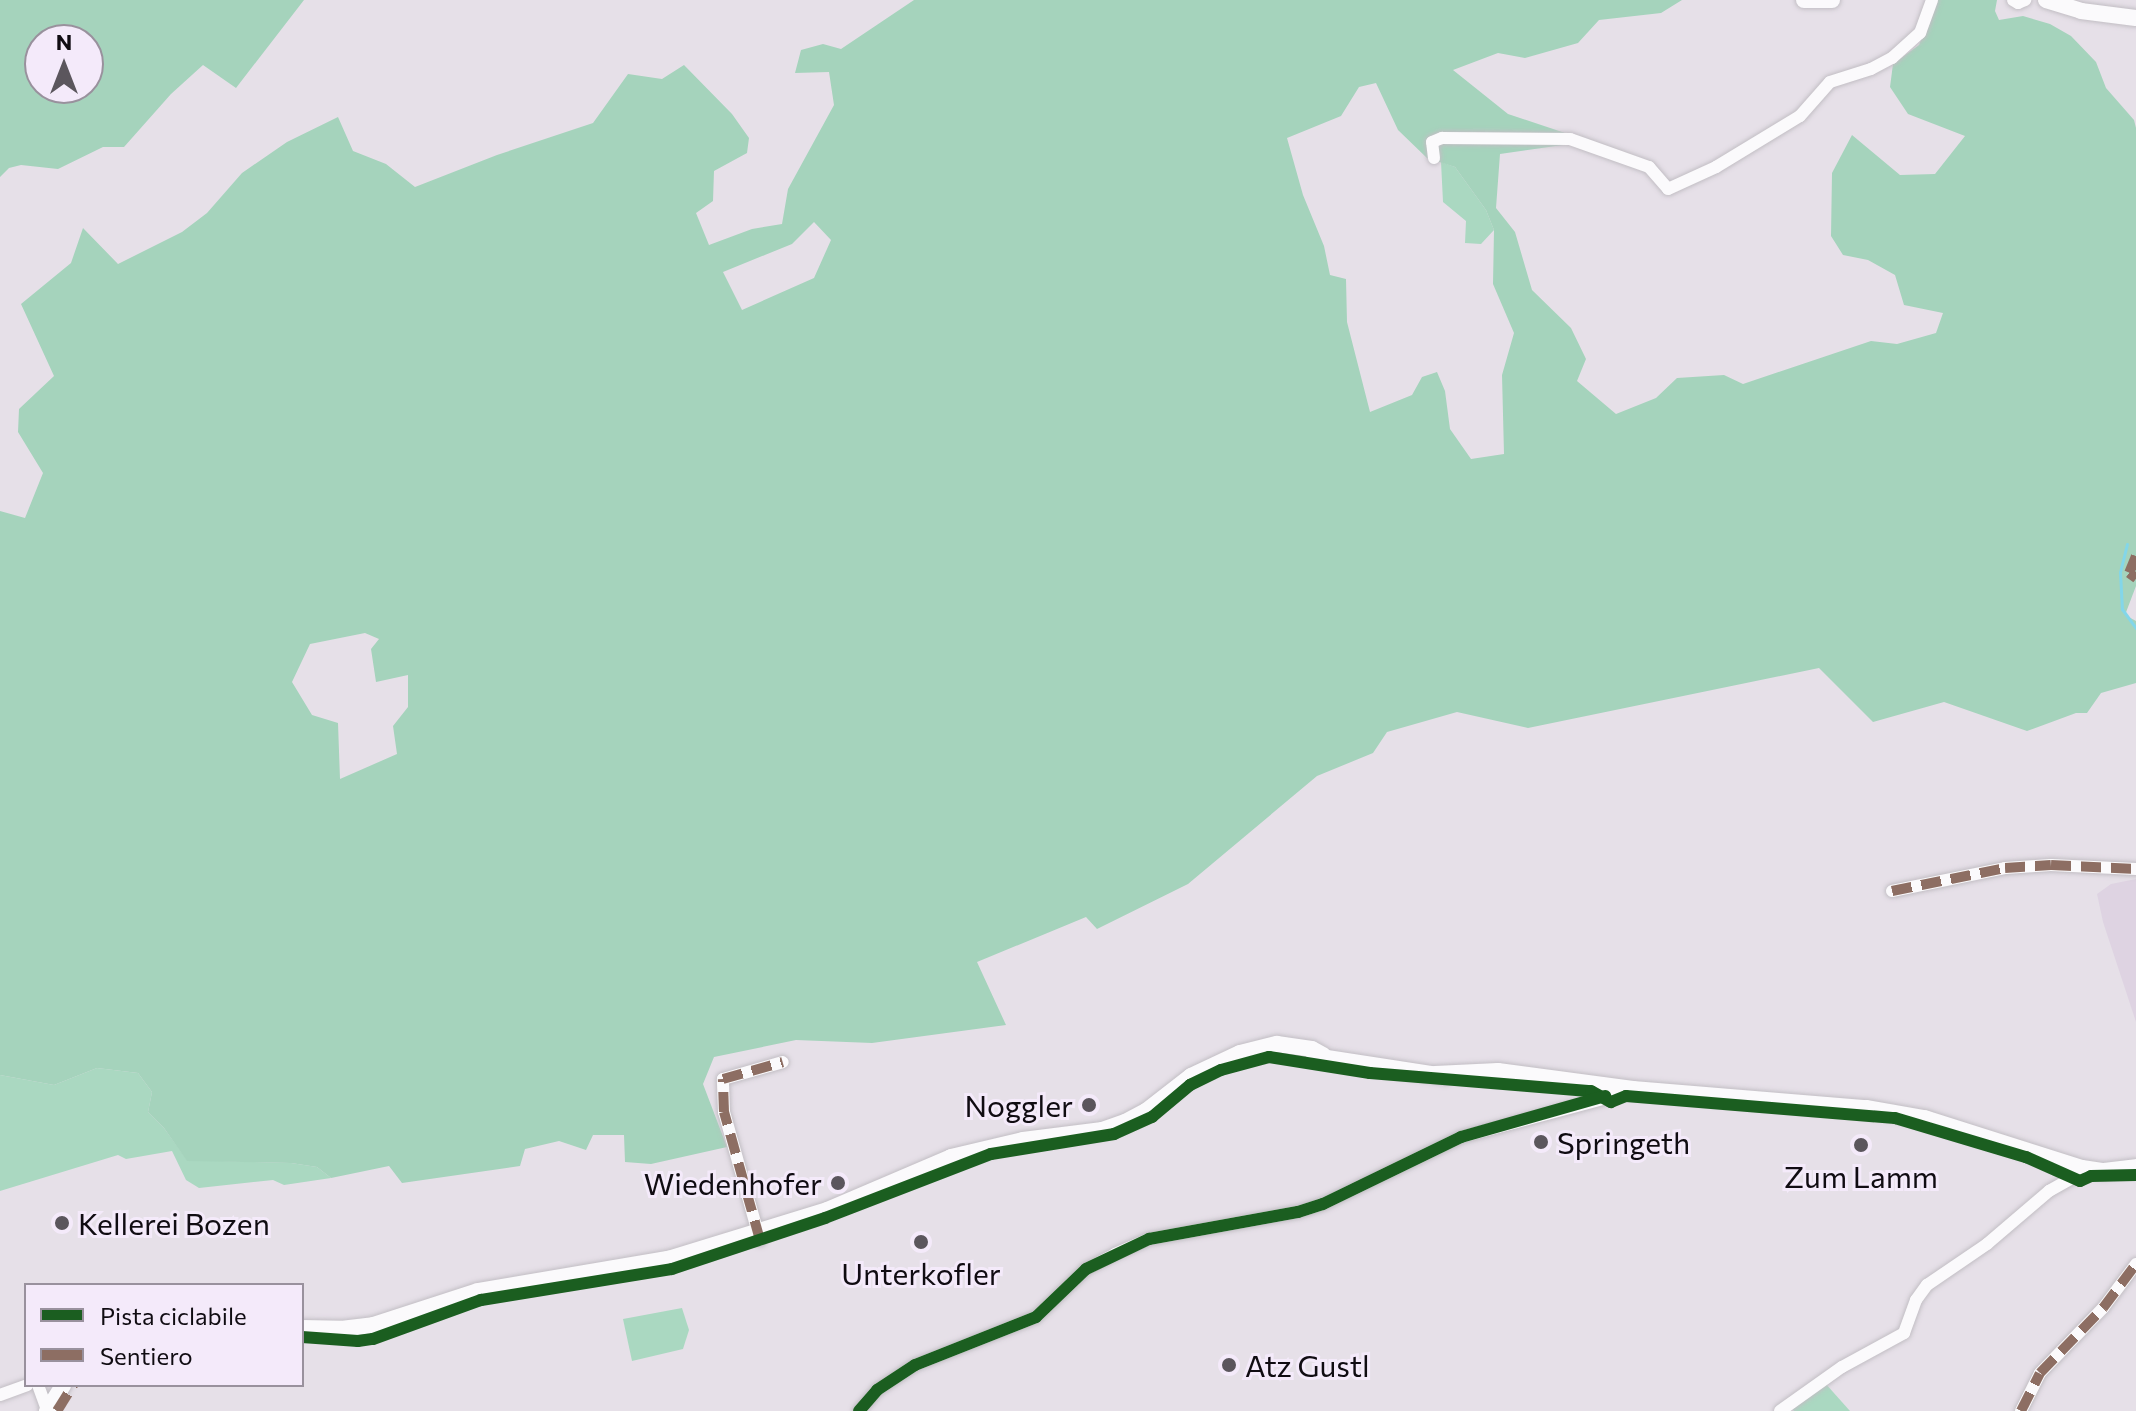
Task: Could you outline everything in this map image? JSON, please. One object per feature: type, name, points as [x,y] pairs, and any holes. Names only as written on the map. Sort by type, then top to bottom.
[{"type":"main road","points":[[1804,0],[1832,0]]},
{"type":"main road","points":[[2046,0],[2081,11],[2136,18]]},
{"type":"main road","points":[[304,1328],[341,1329],[373,1325],[478,1291],[638,1267],[759,1236],[951,1157],[1023,1140],[1102,1130],[1125,1122],[1146,1111],[1191,1076],[1240,1053],[1277,1044],[1312,1049],[1323,1055],[1382,1067],[1435,1074],[1498,1071],[1591,1085],[1905,1114],[2088,1169],[2136,1167]]},
{"type":"main road","points":[[47,1411],[62,1387]]},
{"type":"street","points":[[1434,158],[1432,142],[1442,138],[1570,139],[1645,165],[1668,189],[1716,167],[1800,116],[1830,82],[1887,62],[1915,39],[1932,0]]},
{"type":"street","points":[[2013,0],[2021,3],[2025,0]]},
{"type":"street","points":[[1892,891],[2005,868],[2051,865],[2136,869]]},
{"type":"street","points":[[759,1236],[724,1112],[723,1079],[783,1062]]},
{"type":"street","points":[[859,1411],[877,1390],[915,1365],[1036,1317],[1086,1269],[1149,1239],[1298,1212],[1323,1204],[1461,1137],[1603,1099],[1612,1087]]},
{"type":"street","points":[[1780,1411],[1842,1367],[1904,1333],[1916,1300],[1927,1285],[1987,1244],[2049,1191],[2088,1169]]},
{"type":"street","points":[[2021,1411],[2040,1373],[2103,1308],[2136,1264]]},
{"type":"street","points":[[0,1395],[24,1386]]},
{"type":"street","points":[[39,1387],[47,1411]]},
{"type":"shaded area","points":[[2136,879],[2136,1022],[2103,922],[2097,894],[2111,884]]},
{"type":"green space","points":[[0,0],[304,0],[236,88],[203,65],[171,94],[124,147],[103,147],[58,169],[21,165],[9,168],[0,177]]},
{"type":"green space","points":[[914,0],[1682,0],[1661,13],[1599,20],[1578,43],[1525,58],[1498,53],[1453,70],[1508,114],[1571,135],[1570,144],[1500,154],[1496,208],[1515,232],[1532,290],[1571,328],[1586,359],[1577,381],[1616,414],[1656,398],[1677,378],[1724,375],[1743,384],[1871,341],[1897,344],[1936,333],[1943,313],[1904,305],[1895,275],[1868,260],[1843,255],[1831,236],[1832,173],[1852,135],[1900,175],[1935,174],[1965,136],[1908,114],[1890,87],[1893,64],[1919,45],[1937,0],[1997,0],[1995,11],[1999,20],[2023,16],[2050,24],[2071,36],[2096,62],[2106,88],[2134,120],[2136,128],[2136,586],[2125,615],[2136,621],[2136,683],[2101,693],[2087,713],[2076,713],[2027,731],[1944,702],[1873,722],[1819,668],[1528,728],[1457,712],[1387,732],[1373,753],[1317,776],[1188,884],[1097,929],[1086,917],[977,962],[1006,1025],[872,1043],[796,1040],[714,1057],[703,1084],[727,1147],[651,1164],[625,1162],[624,1135],[593,1135],[586,1150],[559,1141],[525,1149],[520,1166],[402,1183],[389,1166],[331,1178],[317,1167],[291,1163],[187,1161],[164,1128],[148,1112],[152,1092],[138,1073],[97,1068],[54,1085],[0,1075],[0,511],[25,518],[43,473],[18,432],[19,409],[54,376],[21,304],[71,263],[83,228],[118,264],[182,232],[207,213],[242,173],[287,142],[338,117],[353,151],[386,164],[415,187],[593,123],[628,74],[662,79],[684,65],[732,114],[749,138],[747,153],[714,171],[713,201],[696,213],[709,245],[752,229],[782,224],[788,189],[834,105],[829,72],[795,73],[801,50],[823,44],[841,49]],"holes":[[[1376,83],[1398,130],[1427,158],[1455,167],[1486,210],[1494,230],[1493,284],[1514,333],[1502,375],[1504,454],[1471,459],[1450,429],[1445,391],[1437,372],[1422,377],[1412,395],[1370,412],[1347,322],[1346,279],[1330,275],[1324,246],[1303,195],[1287,138],[1341,116],[1359,87]],[[814,222],[831,240],[814,278],[742,310],[723,272],[792,244]],[[365,633],[379,639],[371,649],[376,682],[408,675],[408,707],[393,726],[397,754],[340,779],[338,723],[312,715],[292,682],[310,644]]]},
{"type":"green space","points":[[1441,162],[1455,167],[1486,210],[1494,230],[1481,244],[1465,243],[1466,221],[1443,202]]},
{"type":"green space","points":[[97,1068],[138,1073],[152,1092],[148,1112],[187,1160],[291,1163],[317,1167],[331,1178],[284,1185],[273,1180],[199,1188],[186,1180],[172,1151],[126,1159],[118,1155],[0,1191],[0,1075],[54,1085]]},
{"type":"green space","points":[[682,1308],[689,1330],[683,1349],[632,1361],[623,1319]]},
{"type":"green space","points":[[1825,1383],[1850,1411],[1794,1411],[1792,1408]]},
{"type":"waterway","points":[[2127,544],[2120,572],[2122,609],[2136,628]]},
{"type":"marked path","points":[[2136,556],[2129,573],[2136,578]]},
{"type":"marked path","points":[[1892,891],[2005,868],[2051,865],[2136,869]]},
{"type":"marked path","points":[[760,1240],[724,1112],[723,1079],[783,1062]]},
{"type":"marked path","points":[[2021,1411],[2040,1373],[2103,1308],[2136,1264]]},
{"type":"marked path","points":[[57,1411],[72,1387]]},
{"type":"cycle path","points":[[304,1337],[358,1341],[373,1339],[481,1300],[672,1269],[825,1218],[991,1154],[1114,1134],[1152,1117],[1190,1085],[1221,1070],[1269,1057],[1370,1073],[1591,1091],[1611,1102],[1626,1096],[1895,1118],[2026,1157],[2080,1181],[2091,1176],[2136,1175]]},
{"type":"cycle path","points":[[859,1411],[877,1390],[915,1365],[1036,1317],[1086,1269],[1149,1239],[1298,1212],[1323,1204],[1461,1137],[1605,1096]]},
{"type":"place","name":"Noggler","points":[[1089,1105]]},
{"type":"place","name":"Springeth","points":[[1541,1142]]},
{"type":"place","name":"Zum Lamm","points":[[1861,1145]]},
{"type":"place","name":"Wiedenhofer","points":[[838,1183]]},
{"type":"place","name":"Kellerei Bozen","points":[[62,1223]]},
{"type":"place","name":"Unterkofler","points":[[921,1242]]},
{"type":"place","name":"Atz Gustl","points":[[1229,1365]]}]
